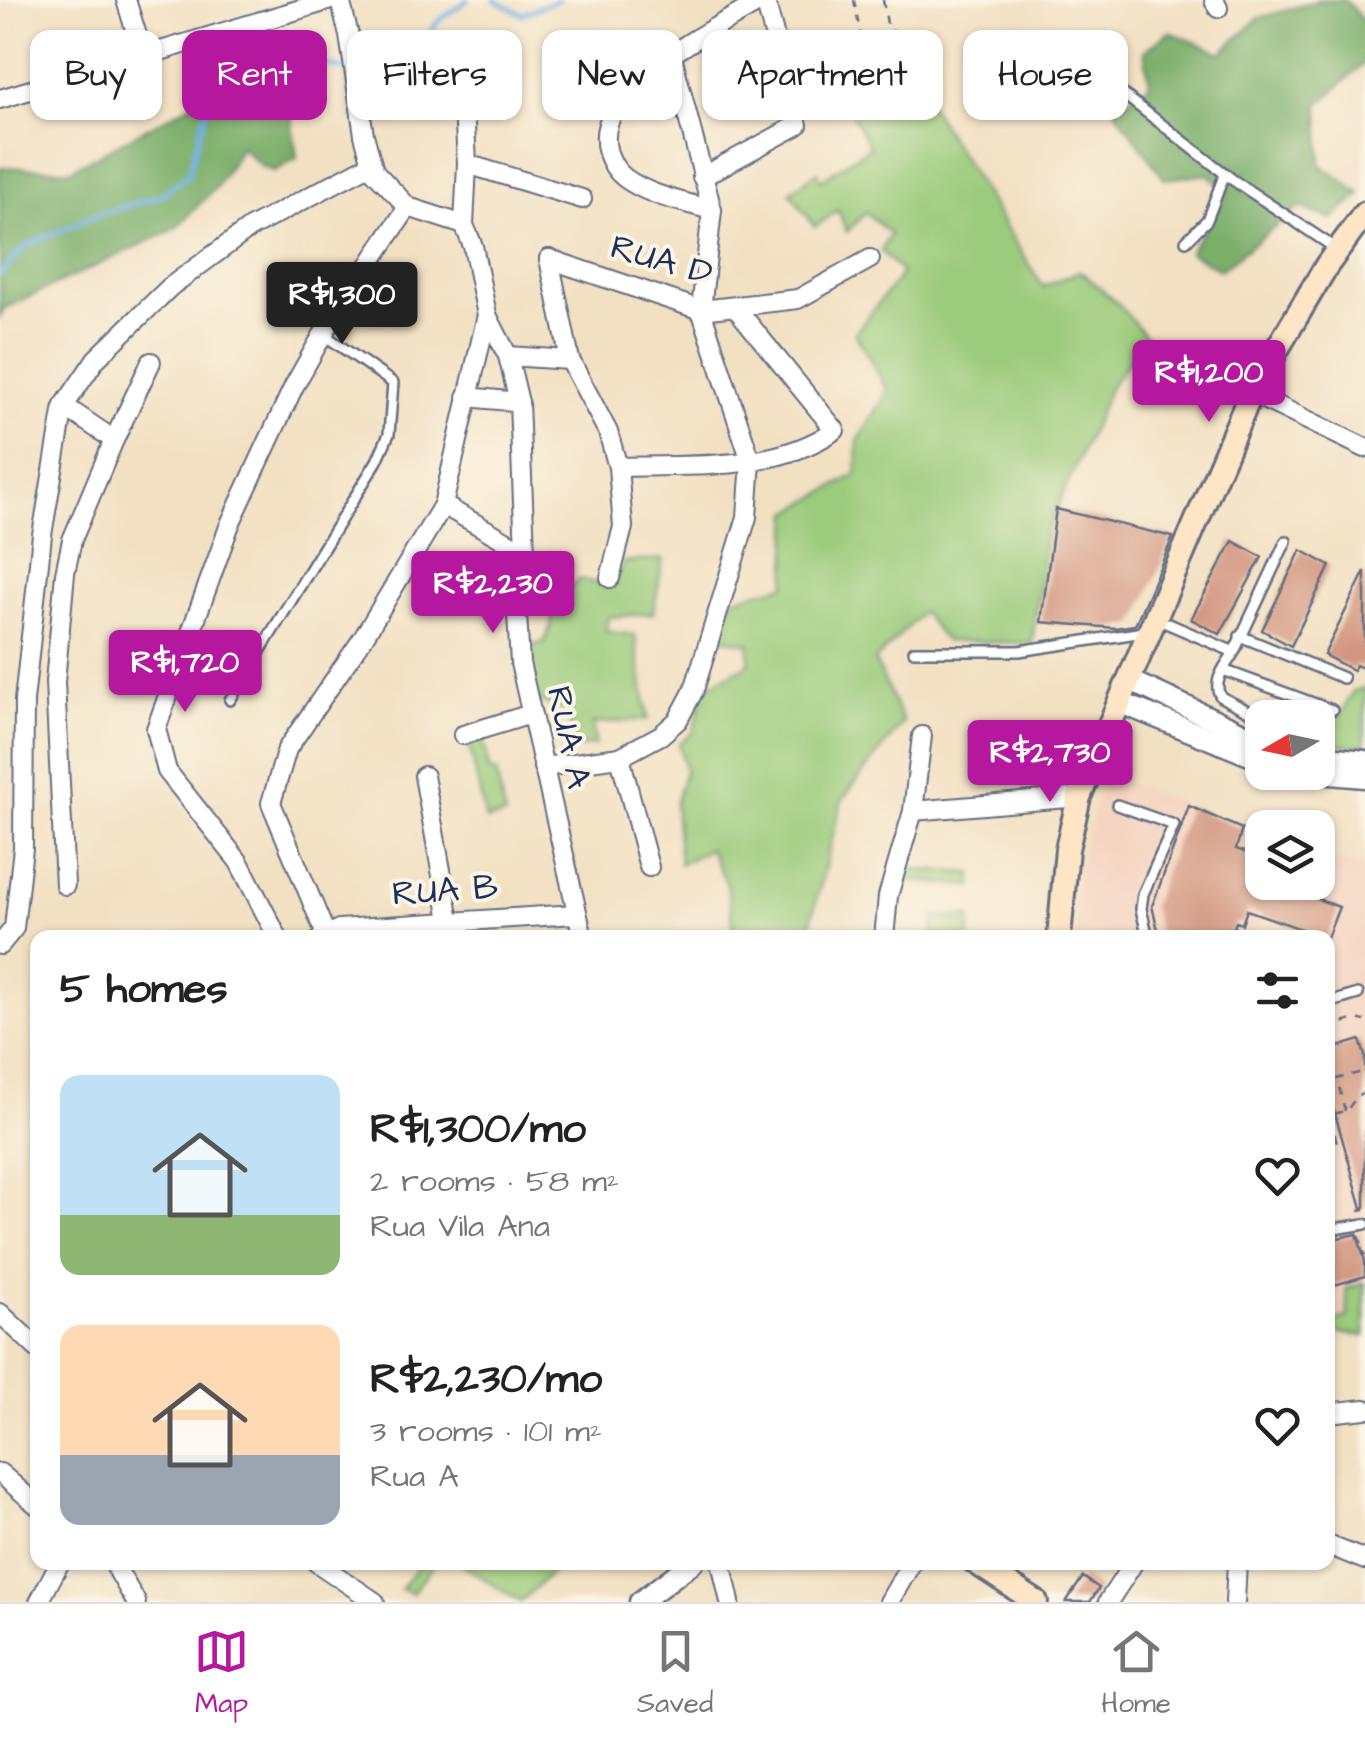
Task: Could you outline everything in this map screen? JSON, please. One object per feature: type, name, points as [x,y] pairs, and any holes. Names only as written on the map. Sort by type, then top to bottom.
[{"type":"main road","points":[[1060,930],[1065,866],[1079,797],[1251,393],[1337,250],[1365,213]]},
{"type":"main road","points":[[987,1570],[1036,1602]]},
{"type":"street","points":[[126,0],[135,30]]},
{"type":"street","points":[[162,52],[331,0]]},
{"type":"street","points":[[340,0],[347,35]]},
{"type":"street","points":[[682,50],[764,0],[798,125],[702,177]]},
{"type":"street","points":[[0,99],[30,90]]},
{"type":"street","points":[[543,767],[620,757],[678,720],[694,690],[748,517],[751,461],[701,310],[712,210],[682,96]]},
{"type":"street","points":[[363,120],[371,164],[381,180],[408,207],[464,225]]},
{"type":"street","points":[[321,930],[272,803],[287,749],[363,638],[443,505],[487,315],[473,246],[464,225],[465,120]]},
{"type":"street","points":[[608,120],[605,143],[613,167],[624,178],[712,210]]},
{"type":"street","points":[[0,945],[14,928],[23,848],[24,701],[42,535],[64,406],[96,359],[170,287],[250,228],[371,164]]},
{"type":"street","points":[[467,164],[582,199]]},
{"type":"street","points":[[274,930],[240,862],[167,770],[156,729],[230,524],[294,386],[322,334],[408,207]]},
{"type":"street","name":"RUA D","points":[[570,360],[549,259],[701,310],[798,299],[870,258]]},
{"type":"street","points":[[618,468],[751,461],[797,451],[836,430],[736,308]]},
{"type":"street","name":"RUA A","points":[[487,315],[508,356],[519,402],[525,552],[517,639],[580,930]]},
{"type":"street","points":[[508,356],[570,360],[608,432],[618,468],[623,528],[610,578]]},
{"type":"street","points":[[65,885],[55,682],[65,573],[72,540],[151,362]]},
{"type":"street","points":[[1251,393],[1365,448]]},
{"type":"street","points":[[467,397],[519,402]]},
{"type":"street","points":[[64,406],[114,440]]},
{"type":"street","points":[[443,505],[525,552]]},
{"type":"street","points":[[1131,681],[1245,734]]},
{"type":"street","points":[[1121,703],[1245,753]]},
{"type":"street","points":[[463,735],[531,714]]},
{"type":"street","points":[[885,930],[890,885],[913,810],[922,736]]},
{"type":"street","points":[[620,757],[650,867]]},
{"type":"street","points":[[1335,758],[1365,761]]},
{"type":"street","points":[[1335,774],[1365,777]]},
{"type":"street","points":[[424,776],[450,920]]},
{"type":"street","points":[[913,810],[1079,797]]},
{"type":"street","name":"RUA B","points":[[336,930],[576,914]]},
{"type":"street","points":[[0,1313],[30,1341]]},
{"type":"street","points":[[1335,1412],[1365,1409]]},
{"type":"street","points":[[0,1473],[30,1499]]},
{"type":"street","points":[[1335,1548],[1365,1560]]},
{"type":"street","points":[[39,1602],[56,1570]]},
{"type":"street","points":[[118,1570],[136,1602]]},
{"type":"street","points":[[324,1570],[350,1595],[375,1602]]},
{"type":"street","points":[[640,1602],[682,1570]]},
{"type":"street","points":[[723,1570],[730,1602]]},
{"type":"street","points":[[889,1602],[907,1570]]},
{"type":"street","points":[[1108,1602],[1129,1570]]},
{"type":"street","points":[[1235,1602],[1237,1570]]},
{"type":"lane","points":[[1128,97],[1224,173],[1337,250]]},
{"type":"lane","points":[[1186,241],[1207,220],[1224,173]]},
{"type":"lane","points":[[230,700],[377,461],[389,434],[393,383],[322,334]]},
{"type":"lane","points":[[1245,709],[1220,696],[1217,683],[1286,541]]},
{"type":"lane","points":[[914,651],[1020,652],[1154,625],[1234,652]]},
{"type":"lane","points":[[1240,636],[1344,678]]},
{"type":"lane","points":[[1224,670],[1305,700]]},
{"type":"lane","points":[[1118,804],[1174,825],[1143,894],[1146,930]]},
{"type":"lane","points":[[1335,1002],[1362,996],[1365,984]]},
{"type":"lane","points":[[1335,1229],[1361,1227]]},
{"type":"path","points":[[854,0],[860,30]]},
{"type":"path","points":[[883,0],[886,24],[891,30]]},
{"type":"path","points":[[1335,1025],[1356,1019],[1365,1022]]},
{"type":"path","points":[[1345,1111],[1336,1079],[1365,1072]]},
{"type":"path","points":[[1342,1099],[1365,1093]]},
{"type":"path","points":[[1335,1114],[1345,1111],[1358,1095]]},
{"type":"path","points":[[1361,1227],[1365,1255]]},
{"type":"shaded area","points":[[1105,773],[1245,828],[1245,900],[1335,900],[1335,859],[1365,869],[1365,1336],[1335,1332],[1335,930],[1074,930],[1078,865]]},
{"type":"green space","points":[[1320,0],[1345,0],[1365,23],[1365,62],[1319,104],[1321,165],[1361,194],[1332,219],[1300,207],[1220,270],[1189,252],[1228,193],[1208,174],[1164,179],[1122,120],[1128,120],[1128,99],[1150,84],[1144,51],[1170,32],[1221,53],[1259,18]]},
{"type":"green space","points":[[182,109],[182,120],[292,120],[297,158],[274,171],[260,165],[241,147],[217,186],[175,229],[5,308],[0,317],[0,167],[70,170]]},
{"type":"green space","points":[[855,120],[939,120],[1043,287],[1080,271],[1118,304],[1147,338],[1112,383],[1047,530],[1032,643],[945,641],[922,612],[875,661],[903,722],[842,800],[809,930],[734,930],[727,884],[709,849],[680,864],[675,805],[685,770],[679,743],[693,733],[705,687],[749,664],[750,644],[719,637],[730,599],[786,585],[790,512],[857,474],[858,441],[888,391],[855,333],[902,273],[881,251],[890,234],[866,212],[847,232],[838,210],[815,227],[790,192],[817,172],[821,180],[870,147]]},
{"type":"green space","points":[[663,559],[653,613],[608,617],[605,631],[635,635],[648,719],[593,724],[595,745],[575,748],[568,711],[535,700],[525,646],[544,643],[553,602],[580,579],[612,587],[624,562]]},
{"type":"green space","points":[[1365,688],[1365,746],[1335,744],[1335,726],[1353,691]]},
{"type":"green space","points":[[483,735],[489,770],[496,772],[505,816],[486,820],[468,740]]},
{"type":"green space","points":[[902,869],[972,873],[972,886],[897,880]]},
{"type":"green space","points":[[935,916],[970,917],[970,930],[933,930]]},
{"type":"green space","points":[[1365,1283],[1365,1336],[1335,1332],[1335,1320],[1348,1317],[1346,1289]]},
{"type":"green space","points":[[415,1570],[430,1570],[412,1593],[401,1589]]},
{"type":"green space","points":[[471,1570],[554,1570],[520,1602]]},
{"type":"building","points":[[1056,509],[1173,537],[1135,625],[1115,628],[1041,622]]},
{"type":"building","points":[[1233,541],[1262,557],[1220,634],[1191,619]]},
{"type":"building","points":[[1301,550],[1330,566],[1291,646],[1262,630]]},
{"type":"building","points":[[1365,571],[1365,669],[1356,665],[1353,670],[1324,655]]},
{"type":"building","points":[[1189,806],[1242,829],[1236,849],[1245,852],[1245,900],[1320,900],[1339,907],[1330,930],[1304,930],[1247,910],[1242,924],[1236,922],[1233,930],[1158,930],[1152,906]]},
{"type":"building","points":[[1360,1040],[1365,1056],[1362,1208],[1335,1114],[1335,1048]]},
{"type":"building","points":[[1357,1234],[1365,1276],[1335,1285],[1335,1239]]},
{"type":"building","points":[[1083,1577],[1099,1588],[1090,1602],[1066,1602]]},
{"type":"waterway","points":[[432,30],[437,22],[468,0]]},
{"type":"waterway","points":[[495,0],[522,14],[558,0]]},
{"type":"waterway","points":[[0,274],[26,246],[96,215],[160,196],[188,175],[208,104],[245,87],[273,64],[290,56],[342,69]]}]
